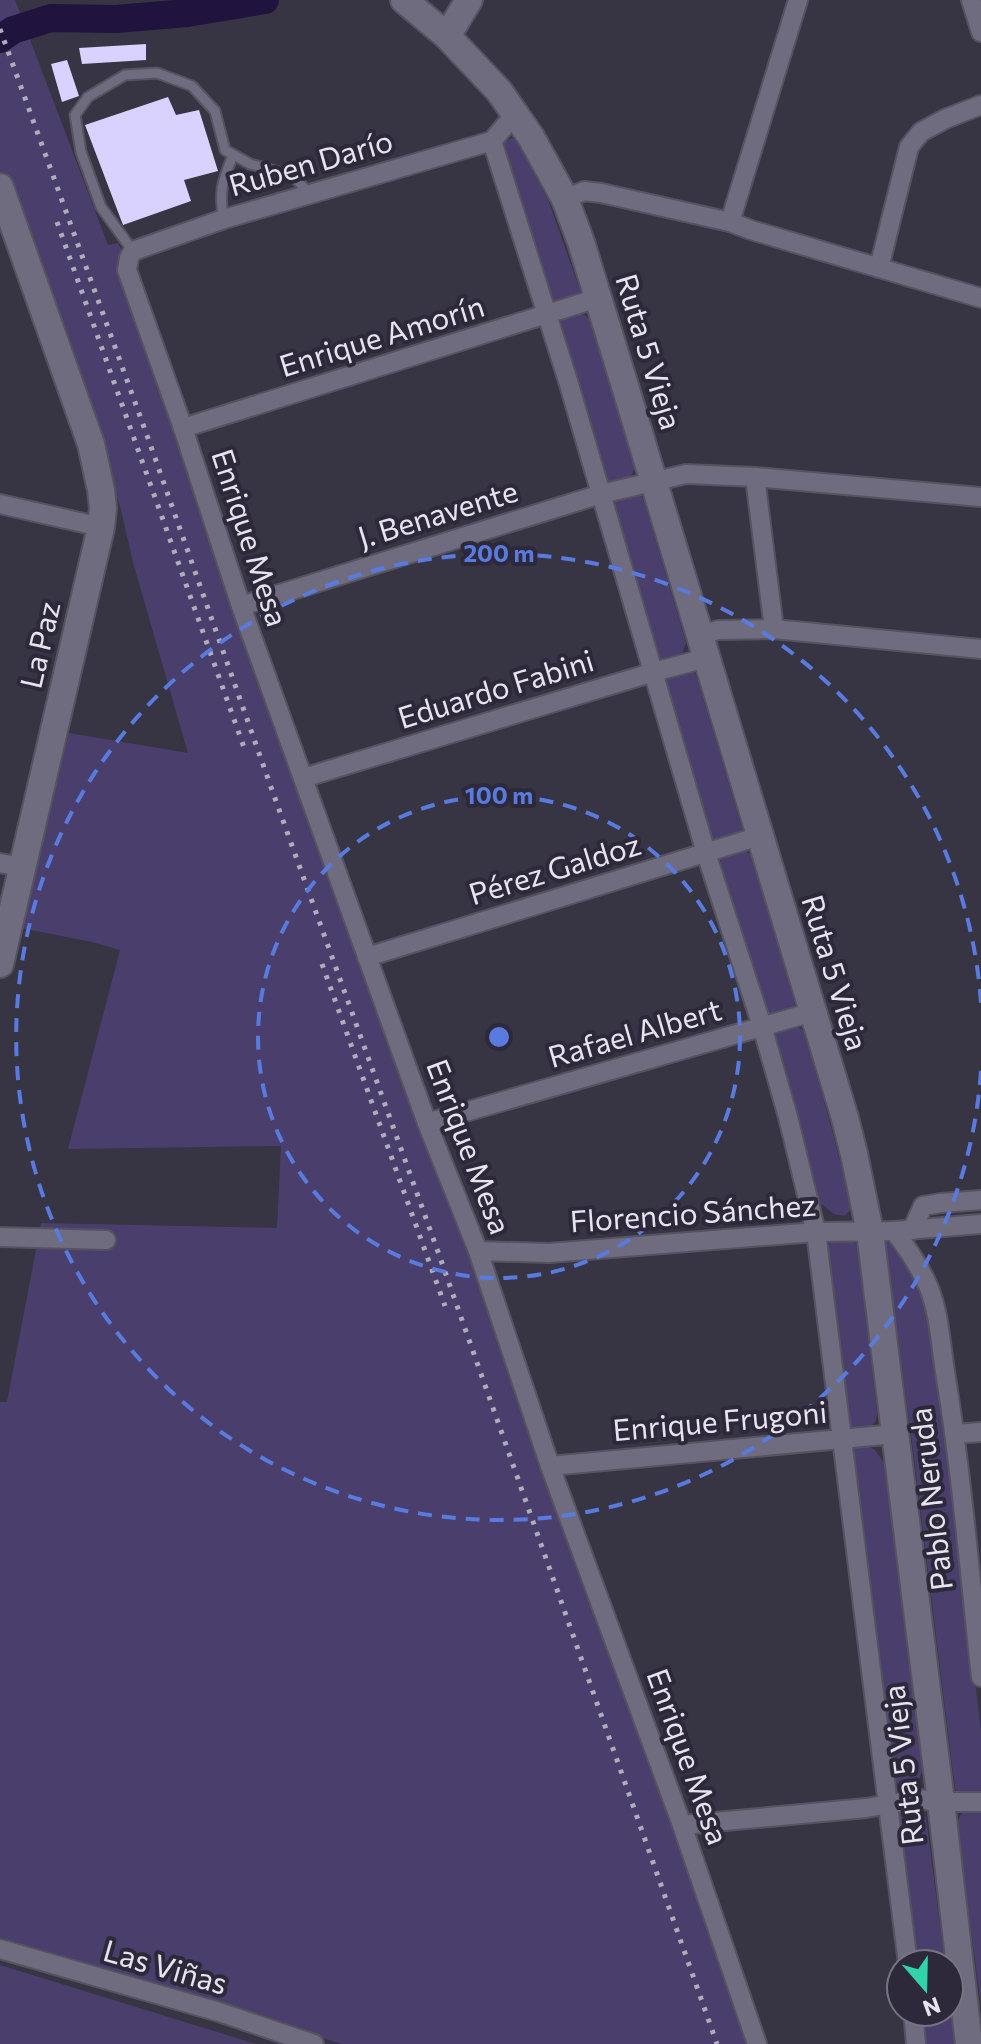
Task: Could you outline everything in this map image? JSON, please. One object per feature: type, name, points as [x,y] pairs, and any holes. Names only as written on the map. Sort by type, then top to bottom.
[{"type":"street","name":"Ruta 5 Vieja","points":[[404,0],[440,19],[499,91],[516,113],[565,199],[598,298],[854,1154],[892,1231],[895,1434],[969,2044]]},
{"type":"street","points":[[440,19],[469,0]]},
{"type":"street","points":[[730,222],[798,0]]},
{"type":"street","points":[[971,0],[981,32]]},
{"type":"street","points":[[879,268],[909,147],[921,132],[981,105]]},
{"type":"street","points":[[492,141],[516,113]]},
{"type":"street","name":"Ruta 5 Vieja","points":[[492,141],[601,494],[706,853],[762,1026],[816,1232],[906,1948]]},
{"type":"street","name":"Ruben Darío","points":[[133,251],[224,219],[492,141]]},
{"type":"street","name":"La Paz","points":[[0,187],[91,444],[102,499],[101,527],[11,865],[0,964]]},
{"type":"street","points":[[565,199],[584,191],[601,193],[730,222],[981,298]]},
{"type":"street","name":"Enrique Mesa","points":[[133,251],[127,270],[241,606],[427,1123],[478,1251],[550,1466],[682,1825],[757,2044]]},
{"type":"street","name":"Enrique Amorín","points":[[183,428],[598,298]]},
{"type":"street","name":"J. Benavente","points":[[241,606],[601,494],[686,474],[981,497]]},
{"type":"street","points":[[755,477],[774,629]]},
{"type":"street","points":[[0,504],[101,527]]},
{"type":"street","name":"Eduardo Fabini","points":[[303,778],[654,672],[703,647],[718,630],[774,629],[981,649]]},
{"type":"street","name":"Pérez Galdoz","points":[[367,957],[760,836]]},
{"type":"street","name":"Rafael Albert","points":[[427,1123],[813,1012]]},
{"type":"street","points":[[892,1231],[923,1206],[981,1200]]},
{"type":"street","name":"Florencio Sánchez","points":[[478,1251],[549,1253],[816,1232],[892,1231],[981,1224]]},
{"type":"street","name":"Pablo Neruda","points":[[892,1231],[908,1249],[930,1291],[937,1317],[978,1617],[981,1677]]},
{"type":"street","points":[[0,1237],[106,1240]]},
{"type":"street","points":[[955,1434],[981,1432]]},
{"type":"street","name":"Enrique Frugoni","points":[[550,1466],[895,1434]]},
{"type":"street","points":[[682,1825],[887,1805],[919,1799],[981,1802]]},
{"type":"street","name":"Las Viñas","points":[[0,1949],[219,2012],[314,2044]]},
{"type":"lane","points":[[133,251],[101,207],[81,152],[75,115],[88,97],[125,75],[157,73],[192,86],[215,111],[225,150],[250,164],[293,176],[310,194]]},
{"type":"lane","points":[[224,219],[220,201],[233,155]]},
{"type":"shaded area","points":[[0,0],[15,0],[108,245],[118,243],[123,252],[116,271],[176,431],[419,1129],[467,1245],[539,1467],[676,1829],[750,2044],[342,2044],[0,1940],[0,1402],[7,1402],[41,1223],[277,1228],[281,1146],[68,1149],[120,950],[21,928],[69,733],[188,753],[134,566],[120,506],[0,183]]},
{"type":"shaded area","points":[[512,138],[517,141],[549,202],[580,290],[578,296],[555,305],[503,147]]},
{"type":"shaded area","points":[[582,314],[589,318],[635,466],[629,479],[621,484],[607,483],[558,325],[568,316]]},
{"type":"shaded area","points":[[634,492],[640,494],[644,501],[686,643],[682,654],[671,659],[654,656],[612,503],[616,497]]},
{"type":"shaded area","points":[[691,670],[696,675],[742,828],[742,833],[717,844],[710,839],[663,685],[665,676]]},
{"type":"shaded area","points":[[739,850],[751,855],[794,1000],[795,1007],[782,1015],[767,1014],[720,865],[724,856]]},
{"type":"shaded area","points":[[796,1026],[804,1031],[831,1126],[851,1205],[845,1216],[834,1214],[815,1199],[774,1035],[776,1030]]},
{"type":"shaded area","points":[[834,1239],[854,1240],[858,1250],[877,1412],[873,1425],[862,1431],[852,1430],[846,1422],[828,1246]]},
{"type":"shaded area","points":[[888,1240],[900,1247],[924,1299],[947,1437],[981,1732],[981,1792],[978,1794],[960,1795],[955,1789],[885,1245]]},
{"type":"shaded area","points":[[866,1444],[885,1464],[922,1767],[918,1779],[908,1788],[898,1784],[890,1775],[850,1451],[853,1446]]},
{"type":"shaded area","points":[[915,1806],[921,1809],[926,1817],[943,1948],[912,1948],[895,1824],[902,1811]]},
{"type":"shaded area","points":[[970,1809],[981,1813],[981,2004],[957,1828],[960,1816]]},
{"type":"shaded area","points":[[0,1965],[256,2044],[0,2044]]},
{"type":"shaded area","points":[[922,2028],[953,2028],[955,2044],[925,2044]]},
{"type":"building","points":[[146,44],[146,60],[82,64],[79,48]]},
{"type":"building","points":[[67,60],[79,96],[62,102],[51,64]]},
{"type":"building","points":[[168,97],[176,115],[199,110],[218,171],[184,180],[191,201],[123,225],[85,125]]},
{"type":"waterway","points":[[0,39],[13,30],[51,18],[116,19],[187,13],[265,0]]},
{"type":"railway","points":[[0,29],[437,1249],[717,2044]]},
{"type":"railway","points":[[57,222],[246,753]]},
{"type":"railway","points":[[322,964],[445,1306]]}]
